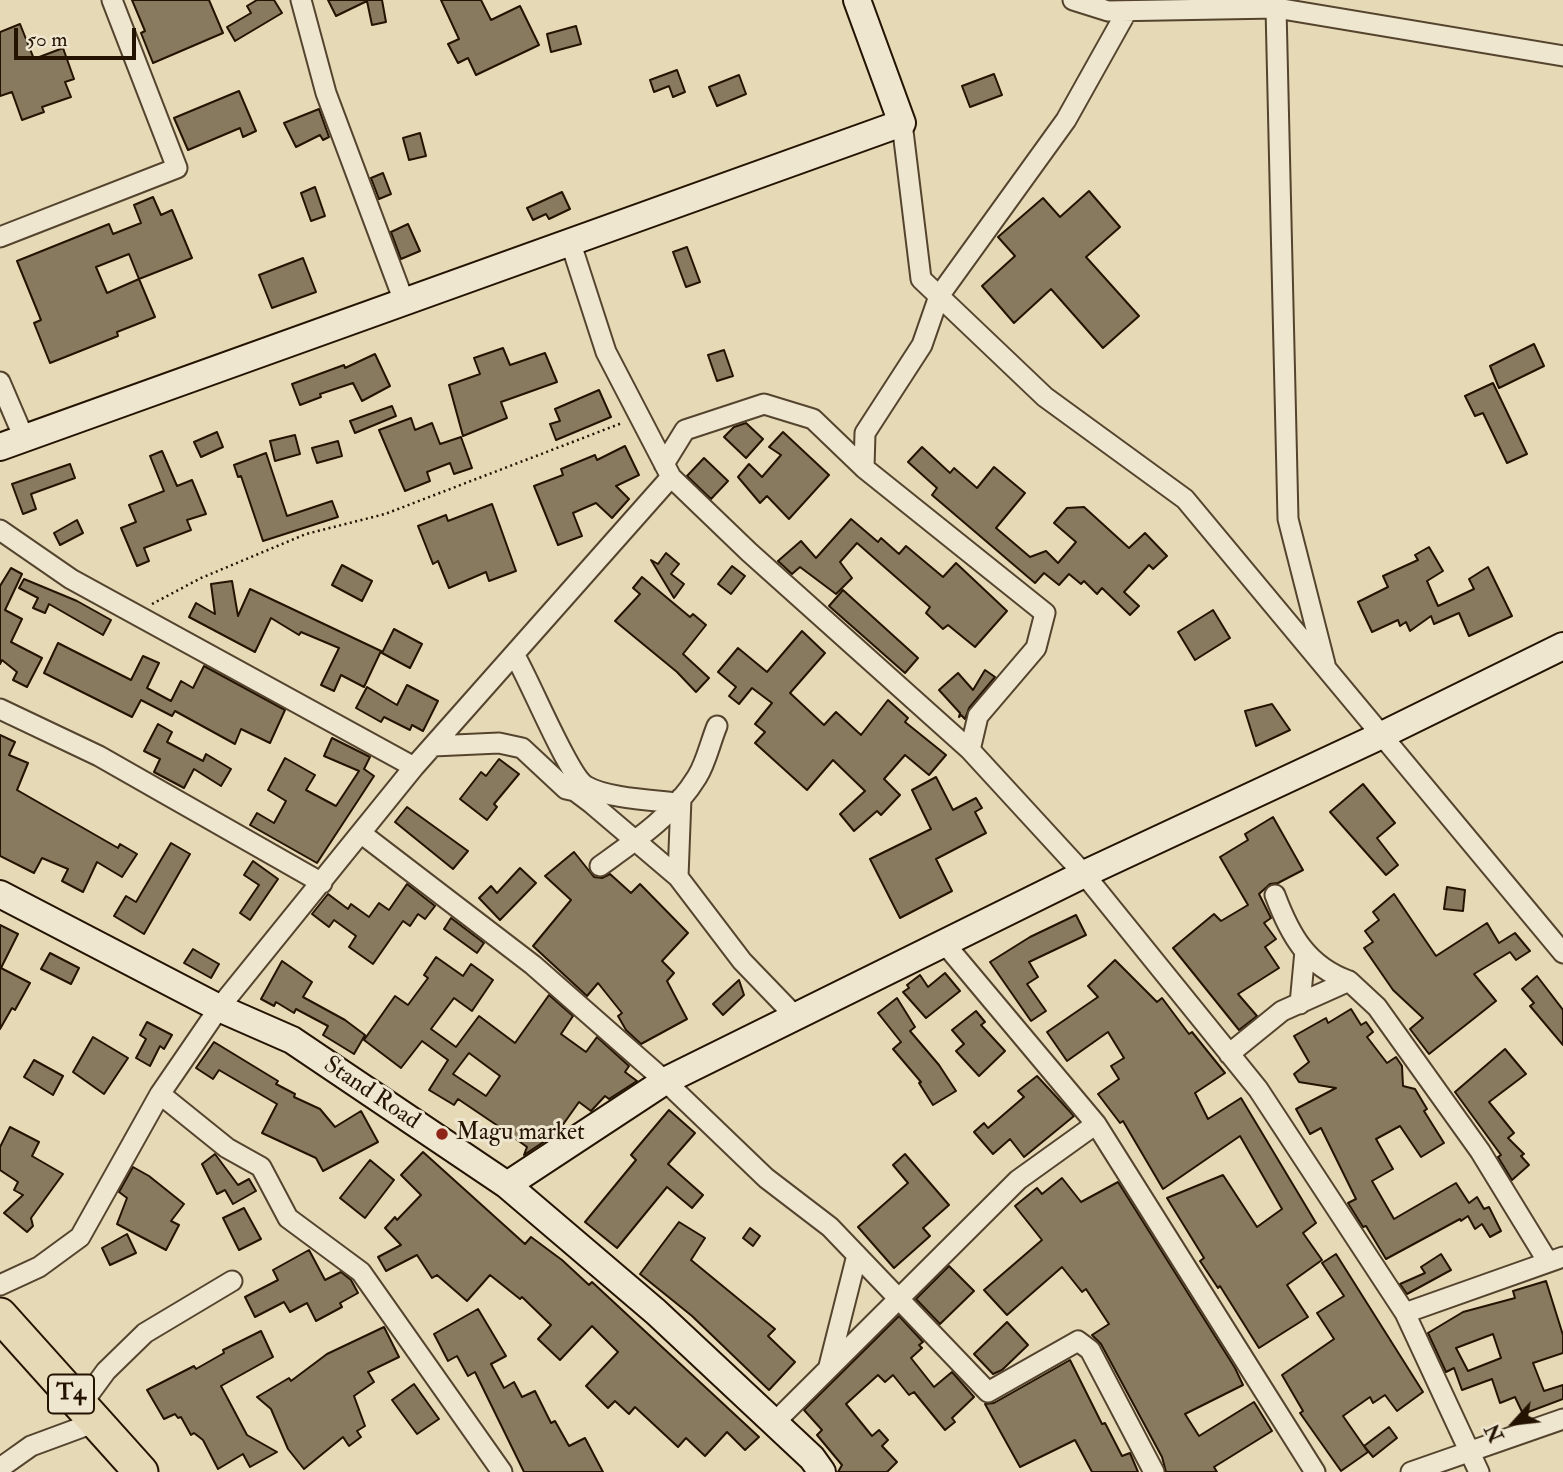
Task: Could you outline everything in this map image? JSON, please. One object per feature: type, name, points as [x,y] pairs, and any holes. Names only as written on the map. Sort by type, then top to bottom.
[{"type":"highway","name":"T4","points":[[0,1315],[141,1472]]},
{"type":"main road","points":[[12,442],[270,348],[405,304],[707,191],[902,123],[858,0]]},
{"type":"main road","points":[[508,1185],[665,1081],[1084,874],[1382,736],[1563,646]]},
{"type":"main road","name":"Stand Road","points":[[0,894],[219,1008],[292,1040],[508,1185],[656,1312],[822,1472]]},
{"type":"street","points":[[0,237],[177,168],[112,0]]},
{"type":"street","points":[[302,0],[327,93],[405,304]]},
{"type":"street","points":[[1073,0],[1108,11],[1276,8],[1563,56]]},
{"type":"street","points":[[1276,8],[1288,519],[1326,668]]},
{"type":"street","points":[[864,468],[865,433],[922,345],[939,296],[1066,120],[1127,11]]},
{"type":"street","points":[[902,123],[922,279],[1045,397],[1185,499],[1563,953]]},
{"type":"street","points":[[571,244],[606,352],[668,471],[749,552],[970,750],[1084,874],[1258,1089],[1405,1313],[1471,1449],[1479,1472]]},
{"type":"street","points":[[0,382],[12,442]]},
{"type":"street","points":[[0,1285],[39,1267],[80,1237],[160,1094],[219,1008],[414,767],[514,654],[668,471],[685,430],[764,404],[813,419],[864,468],[1045,613],[1036,648],[978,716],[970,750]]},
{"type":"street","points":[[0,530],[71,579],[414,767]]},
{"type":"street","points":[[514,654],[530,680],[565,762],[583,785],[608,794],[678,801]]},
{"type":"street","points":[[0,709],[99,756],[322,883]]},
{"type":"street","points":[[600,866],[636,840],[678,801],[697,777],[717,726]]},
{"type":"street","points":[[433,746],[499,743],[522,748],[566,789],[591,803],[678,877],[742,961],[796,1017]]},
{"type":"street","points":[[678,801],[678,877]]},
{"type":"street","points":[[362,834],[533,965],[665,1081],[766,1178],[830,1227],[988,1392],[1078,1341],[1090,1350],[1154,1472]]},
{"type":"street","points":[[1275,895],[1288,930],[1326,973],[1349,981],[1377,1007],[1556,1260],[1405,1313]]},
{"type":"street","points":[[945,944],[1096,1124],[1315,1472]]},
{"type":"street","points":[[1300,1004],[1306,951]]},
{"type":"street","points":[[1229,1054],[1282,1011],[1349,981]]},
{"type":"street","points":[[160,1094],[226,1148],[261,1167],[288,1217],[360,1272],[502,1472]]},
{"type":"street","points":[[774,1423],[1018,1180],[1096,1124]]},
{"type":"street","points":[[829,1368],[857,1255]]},
{"type":"street","points":[[0,1468],[31,1446],[89,1414],[106,1371],[145,1333],[232,1281]]},
{"type":"street","points":[[1410,1472],[1563,1419]]},
{"type":"path","points":[[134,613],[201,578],[306,534],[384,514],[640,416]]},
{"type":"building","points":[[132,0],[209,0],[223,33],[153,63],[141,33],[145,31]]},
{"type":"building","points":[[257,0],[274,0],[282,13],[235,41],[227,27],[251,13],[247,6]]},
{"type":"building","points":[[328,0],[382,0],[386,22],[372,25],[367,1],[336,16]]},
{"type":"building","points":[[441,0],[481,0],[491,20],[520,6],[539,45],[476,75],[468,58],[458,63],[448,44],[459,39]]},
{"type":"building","points":[[20,24],[34,59],[63,48],[74,79],[65,82],[71,97],[42,107],[44,112],[22,120],[12,92],[0,96],[0,32]]},
{"type":"building","points":[[576,26],[581,44],[551,52],[547,34]]},
{"type":"building","points":[[677,70],[685,92],[673,97],[669,86],[654,92],[650,80]]},
{"type":"building","points":[[994,74],[1002,95],[970,107],[962,86]]},
{"type":"building","points":[[739,75],[746,94],[717,106],[709,87]]},
{"type":"building","points":[[239,91],[256,131],[243,137],[240,128],[188,150],[174,118]]},
{"type":"building","points":[[319,109],[329,137],[323,140],[320,135],[296,147],[284,123]]},
{"type":"building","points":[[420,133],[426,156],[409,160],[403,138]]},
{"type":"building","points":[[383,173],[391,194],[379,199],[371,178]]},
{"type":"building","points":[[315,187],[325,216],[311,221],[301,193]]},
{"type":"building","points":[[1089,191],[1120,227],[1086,257],[1139,316],[1103,348],[1051,289],[1014,323],[982,286],[1015,256],[998,237],[1043,198],[1060,217]]},
{"type":"building","points":[[562,192],[570,209],[549,219],[546,214],[533,220],[527,208]]},
{"type":"building","points":[[153,197],[161,215],[172,210],[192,258],[139,279],[155,317],[117,332],[118,336],[50,363],[34,323],[41,320],[17,261],[109,224],[113,234],[141,223],[134,205]],"holes":[[[129,254],[139,279],[107,293],[96,267]]]},
{"type":"building","points":[[408,224],[420,251],[401,259],[391,232]]},
{"type":"building","points":[[687,247],[700,282],[686,287],[673,252]]},
{"type":"building","points":[[303,258],[316,292],[272,308],[259,275]]},
{"type":"building","points":[[1534,344],[1544,366],[1499,388],[1490,366]]},
{"type":"building","points":[[503,348],[510,365],[545,353],[557,382],[501,402],[507,418],[463,436],[449,385],[480,374],[474,358]]},
{"type":"building","points":[[724,350],[733,376],[717,381],[708,355]]},
{"type":"building","points":[[375,354],[390,386],[362,401],[353,383],[320,394],[321,397],[300,405],[292,384],[344,365],[345,368]]},
{"type":"building","points":[[1493,383],[1527,454],[1507,463],[1483,413],[1475,416],[1465,396]]},
{"type":"building","points":[[599,390],[611,417],[556,440],[550,424],[560,421],[555,409]]},
{"type":"building","points":[[392,406],[396,416],[355,433],[350,421]]},
{"type":"building","points":[[411,418],[415,430],[432,423],[440,444],[461,437],[472,468],[454,474],[450,463],[427,472],[430,481],[405,491],[379,430]]},
{"type":"building","points":[[746,423],[763,439],[746,458],[724,437],[734,427]]},
{"type":"building","points":[[217,432],[223,447],[201,457],[194,442]]},
{"type":"building","points":[[783,432],[829,475],[789,519],[767,496],[760,503],[738,477],[749,464],[762,477],[781,455],[769,447]]},
{"type":"building","points":[[295,435],[300,454],[275,461],[270,441]]},
{"type":"building","points":[[338,441],[342,456],[317,463],[312,448]]},
{"type":"building","points":[[625,446],[639,475],[616,486],[629,499],[612,518],[596,503],[573,513],[582,536],[558,545],[534,486],[563,475],[561,469],[595,455],[597,460]]},
{"type":"building","points":[[922,447],[950,473],[954,468],[977,488],[994,467],[1025,493],[996,528],[1030,557],[1046,551],[1058,563],[1076,542],[1054,523],[1067,508],[1084,507],[1129,548],[1145,533],[1167,556],[1153,569],[1149,565],[1124,592],[1139,606],[1130,615],[1102,588],[1097,594],[1084,581],[1081,584],[1069,574],[1059,585],[1044,573],[1035,583],[932,495],[937,488],[908,462]]},
{"type":"building","points":[[162,451],[177,486],[192,480],[206,514],[187,520],[191,530],[144,548],[149,561],[137,566],[121,528],[136,522],[129,505],[164,491],[150,456]]},
{"type":"building","points":[[266,453],[287,516],[332,501],[338,517],[263,541],[241,476],[238,477],[234,465]]},
{"type":"building","points":[[704,458],[728,481],[711,499],[687,476]]},
{"type":"building","points":[[70,464],[75,478],[31,494],[36,509],[23,514],[12,484]]},
{"type":"building","points":[[492,504],[516,571],[489,581],[486,572],[449,588],[438,561],[433,564],[418,526],[446,515],[448,521]]},
{"type":"building","points":[[851,519],[878,542],[881,538],[899,554],[906,546],[943,577],[956,563],[1007,611],[975,647],[948,625],[943,629],[926,613],[930,607],[857,543],[840,562],[852,578],[836,594],[800,567],[792,574],[778,561],[801,541],[816,558]]},
{"type":"building","points":[[77,520],[83,533],[60,545],[54,533]]},
{"type":"building","points":[[1429,547],[1443,571],[1427,581],[1438,606],[1474,589],[1469,579],[1488,567],[1512,616],[1469,636],[1459,613],[1434,624],[1431,616],[1410,631],[1406,622],[1400,626],[1398,620],[1372,632],[1358,602],[1388,587],[1383,576],[1418,560],[1415,555]]},
{"type":"building","points":[[666,553],[679,564],[671,574],[684,584],[674,598],[651,560],[658,564]]},
{"type":"building","points":[[342,565],[372,581],[362,601],[332,585]]},
{"type":"building","points":[[732,566],[745,576],[731,594],[718,584]]},
{"type":"building","points":[[11,568],[22,574],[5,610],[22,619],[11,642],[42,658],[27,687],[13,680],[17,672],[2,660],[0,664],[0,586]]},
{"type":"building","points":[[642,577],[690,617],[693,614],[706,625],[683,654],[709,678],[696,692],[677,672],[615,621],[640,594],[633,588]]},
{"type":"building","points":[[24,579],[77,601],[111,620],[103,635],[49,604],[45,613],[33,608],[38,598],[19,588]]},
{"type":"building","points":[[232,581],[238,616],[250,589],[381,651],[364,687],[341,675],[334,691],[321,685],[339,648],[301,632],[299,635],[271,618],[255,652],[189,617],[196,603],[215,614],[211,584]]},
{"type":"building","points":[[843,590],[918,658],[905,673],[829,606]]},
{"type":"building","points":[[1213,610],[1230,638],[1195,660],[1178,632]]},
{"type":"building","points":[[394,629],[422,644],[410,668],[382,653]]},
{"type":"building","points":[[802,631],[825,653],[790,693],[824,725],[836,712],[861,735],[888,700],[908,718],[905,722],[946,755],[929,775],[905,755],[884,779],[900,795],[881,815],[877,811],[854,831],[840,814],[865,791],[833,760],[807,790],[755,743],[765,732],[755,724],[772,703],[752,688],[739,704],[729,696],[736,687],[718,672],[738,648],[767,672]]},
{"type":"building","points":[[58,643],[131,680],[143,656],[159,663],[147,688],[171,701],[181,681],[193,688],[204,666],[285,710],[270,743],[241,729],[235,744],[175,711],[172,716],[141,700],[132,717],[44,673]]},
{"type":"building","points":[[985,670],[995,677],[969,708],[965,719],[961,715],[959,717],[960,713],[939,690],[958,673],[973,690]]},
{"type":"building","points":[[407,685],[438,701],[423,731],[412,725],[410,730],[384,717],[381,722],[356,708],[367,687],[397,705]]},
{"type":"building","points":[[1272,704],[1290,730],[1256,746],[1245,711]]},
{"type":"building","points":[[158,724],[172,732],[167,742],[203,761],[206,754],[231,769],[221,786],[194,769],[184,788],[154,772],[160,759],[144,751]]},
{"type":"building","points":[[0,735],[15,742],[9,755],[28,763],[17,790],[118,848],[120,844],[137,854],[122,877],[97,862],[83,892],[62,881],[68,869],[42,858],[34,873],[0,856]]},
{"type":"building","points":[[332,738],[370,757],[364,769],[374,776],[317,863],[250,825],[257,813],[274,823],[286,801],[268,790],[285,758],[315,775],[306,790],[336,806],[359,771],[324,756]]},
{"type":"building","points":[[499,759],[519,774],[494,804],[497,807],[487,820],[460,799],[481,772],[486,776]]},
{"type":"building","points":[[936,777],[953,810],[976,798],[982,808],[975,812],[986,833],[936,859],[952,891],[900,918],[870,859],[931,829],[912,790]]},
{"type":"building","points":[[1363,784],[1395,823],[1377,838],[1398,865],[1386,875],[1330,812]]},
{"type":"building","points":[[407,807],[468,851],[453,869],[395,822]]},
{"type":"building","points":[[1273,817],[1303,870],[1278,883],[1270,884],[1259,894],[1271,918],[1264,923],[1276,939],[1265,947],[1279,968],[1238,994],[1257,1016],[1239,1030],[1173,948],[1214,914],[1221,921],[1248,905],[1220,857],[1248,840],[1245,834]]},
{"type":"building","points":[[171,843],[190,854],[144,934],[114,916],[126,896],[136,902]]},
{"type":"building","points":[[574,852],[594,877],[602,878],[610,874],[631,893],[640,884],[688,933],[662,961],[674,973],[667,981],[687,1019],[641,1044],[626,1030],[618,1016],[622,1013],[598,983],[587,996],[533,946],[571,900],[545,876]]},
{"type":"building","points":[[253,861],[278,879],[250,920],[240,913],[259,885],[244,875]]},
{"type":"building","points":[[520,868],[536,883],[500,920],[479,898],[491,886],[497,893]]},
{"type":"building","points":[[407,884],[435,906],[425,919],[418,914],[410,926],[403,921],[373,964],[349,947],[356,936],[334,920],[329,927],[312,914],[328,894],[348,909],[351,904],[369,917],[379,903],[389,910]]},
{"type":"building","points":[[1447,887],[1465,890],[1463,911],[1444,909]]},
{"type":"building","points":[[1394,894],[1436,956],[1487,923],[1499,943],[1515,933],[1530,951],[1516,960],[1510,952],[1474,974],[1496,1001],[1429,1054],[1410,1029],[1423,1018],[1393,990],[1364,948],[1373,942],[1365,931],[1379,920],[1373,912]]},
{"type":"building","points":[[1076,915],[1086,935],[1029,962],[1038,977],[1027,984],[1046,1011],[1031,1021],[990,962],[1030,937]]},
{"type":"building","points":[[451,918],[484,943],[477,953],[444,929]]},
{"type":"building","points":[[0,925],[18,934],[1,968],[30,983],[15,1010],[12,1008],[0,1029]]},
{"type":"building","points":[[193,949],[219,964],[211,978],[184,963]]},
{"type":"building","points":[[50,953],[79,968],[71,984],[41,969]]},
{"type":"building","points":[[436,957],[463,976],[471,964],[493,980],[472,1011],[454,998],[431,1029],[456,1047],[479,1016],[515,1043],[549,995],[573,1016],[561,1034],[586,1052],[597,1037],[629,1066],[625,1072],[637,1081],[609,1099],[605,1096],[591,1111],[579,1102],[557,1133],[524,1155],[527,1147],[498,1126],[458,1099],[454,1105],[429,1090],[448,1060],[422,1041],[401,1068],[364,1040],[395,996],[408,1005],[428,978],[424,975]],"holes":[[[469,1053],[500,1076],[486,1096],[453,1074]]]},
{"type":"building","points":[[1115,960],[1157,1002],[1162,998],[1189,1034],[1192,1032],[1225,1073],[1195,1093],[1208,1119],[1241,1098],[1316,1223],[1303,1233],[1322,1260],[1287,1285],[1308,1317],[1259,1348],[1220,1286],[1218,1288],[1200,1261],[1204,1258],[1167,1198],[1223,1175],[1257,1227],[1282,1209],[1240,1136],[1163,1189],[1123,1121],[1120,1123],[1098,1094],[1119,1079],[1111,1066],[1124,1058],[1108,1032],[1067,1061],[1047,1032],[1098,997],[1088,986]]},
{"type":"building","points":[[282,961],[312,982],[303,997],[345,1020],[365,1035],[354,1054],[323,1035],[328,1026],[296,1009],[294,1013],[276,1002],[274,1006],[261,999]]},
{"type":"building","points":[[945,973],[960,991],[926,1018],[903,992],[909,988],[907,985],[920,975],[928,987]]},
{"type":"building","points":[[1537,976],[1563,1010],[1563,1045],[1530,1006],[1534,1003],[1522,989]]},
{"type":"building","points":[[739,980],[744,995],[723,1015],[713,1004]]},
{"type":"building","points":[[897,998],[915,1027],[910,1031],[939,1065],[956,1091],[933,1105],[919,1083],[921,1082],[893,1049],[901,1042],[878,1013]]},
{"type":"building","points":[[1351,1009],[1361,1025],[1366,1022],[1373,1032],[1367,1037],[1387,1063],[1396,1057],[1402,1066],[1403,1086],[1415,1089],[1427,1109],[1424,1111],[1444,1143],[1421,1157],[1400,1126],[1376,1139],[1393,1169],[1372,1181],[1394,1219],[1456,1183],[1469,1203],[1477,1197],[1484,1209],[1489,1207],[1501,1231],[1490,1237],[1482,1224],[1475,1229],[1468,1216],[1386,1259],[1366,1226],[1363,1227],[1348,1203],[1356,1199],[1321,1128],[1310,1134],[1296,1109],[1336,1088],[1299,1082],[1294,1074],[1309,1062],[1294,1036],[1326,1018],[1328,1023]]},
{"type":"building","points":[[976,1011],[985,1022],[981,1025],[1005,1051],[979,1076],[956,1051],[964,1044],[952,1030]]},
{"type":"building","points":[[147,1022],[172,1035],[164,1049],[160,1046],[150,1066],[136,1058],[146,1039],[140,1035]]},
{"type":"building","points":[[93,1037],[128,1058],[104,1094],[73,1072]]},
{"type":"building","points":[[214,1042],[278,1081],[276,1084],[295,1094],[294,1097],[320,1109],[335,1127],[361,1111],[378,1142],[323,1171],[316,1158],[262,1133],[277,1104],[219,1070],[213,1079],[196,1068]]},
{"type":"building","points":[[1505,1049],[1526,1074],[1489,1102],[1514,1133],[1508,1138],[1524,1154],[1521,1156],[1529,1165],[1512,1180],[1498,1157],[1501,1155],[1455,1092]]},
{"type":"building","points":[[34,1060],[63,1076],[53,1095],[24,1077]]},
{"type":"building","points":[[1037,1076],[1074,1116],[1024,1157],[1010,1139],[993,1154],[974,1132],[984,1123],[988,1128],[1024,1097],[1018,1091]]},
{"type":"building","points":[[669,1110],[695,1133],[668,1164],[703,1195],[692,1208],[667,1187],[617,1248],[585,1222],[636,1160],[631,1155]]},
{"type":"building","points":[[10,1127],[39,1142],[32,1156],[63,1174],[31,1218],[33,1226],[27,1232],[4,1213],[23,1195],[14,1190],[18,1182],[0,1170],[0,1147]]},
{"type":"building","points":[[423,1152],[525,1244],[531,1237],[589,1285],[592,1282],[759,1437],[745,1450],[727,1432],[705,1456],[686,1438],[678,1447],[635,1407],[629,1414],[615,1401],[608,1408],[586,1386],[618,1352],[592,1326],[560,1360],[538,1339],[551,1325],[522,1297],[520,1299],[490,1275],[467,1301],[437,1275],[432,1278],[417,1255],[386,1271],[378,1257],[401,1245],[385,1228],[395,1217],[397,1220],[421,1195],[401,1175]]},
{"type":"building","points":[[215,1154],[238,1185],[249,1179],[256,1191],[233,1204],[225,1190],[217,1194],[202,1164]]},
{"type":"building","points":[[905,1154],[949,1205],[923,1228],[930,1236],[894,1268],[858,1227],[908,1183],[893,1165]]},
{"type":"building","points":[[370,1160],[394,1180],[365,1218],[340,1198]]},
{"type":"building","points":[[133,1167],[149,1176],[184,1204],[171,1221],[179,1225],[166,1250],[117,1224],[127,1198],[119,1192]]},
{"type":"building","points":[[1062,1178],[1081,1202],[1118,1182],[1235,1368],[1243,1385],[1185,1414],[1199,1436],[1254,1402],[1272,1431],[1214,1467],[1217,1472],[1166,1472],[1162,1457],[1101,1344],[1092,1335],[1109,1324],[1086,1289],[1082,1292],[1062,1267],[1007,1315],[984,1290],[1042,1240],[1015,1206],[1037,1188],[1042,1194]]},
{"type":"building","points":[[244,1208],[261,1239],[239,1250],[223,1218]]},
{"type":"building","points":[[679,1222],[705,1238],[691,1260],[775,1329],[768,1336],[795,1362],[769,1390],[692,1316],[640,1274]]},
{"type":"building","points":[[750,1228],[760,1236],[753,1246],[743,1238]]},
{"type":"building","points":[[127,1234],[136,1253],[110,1265],[102,1248]]},
{"type":"building","points":[[309,1250],[325,1280],[341,1272],[351,1280],[358,1293],[340,1303],[342,1307],[316,1321],[307,1303],[290,1312],[284,1302],[255,1317],[245,1297],[278,1280],[273,1270]]},
{"type":"building","points":[[1336,1254],[1423,1392],[1397,1411],[1385,1395],[1373,1403],[1370,1397],[1343,1416],[1368,1452],[1341,1471],[1300,1413],[1303,1411],[1282,1375],[1334,1339],[1317,1313],[1344,1296],[1322,1263]]},
{"type":"building","points":[[1441,1254],[1451,1270],[1407,1294],[1400,1284],[1425,1273],[1421,1267]]},
{"type":"building","points":[[949,1266],[974,1291],[940,1324],[916,1299]]},
{"type":"building","points":[[1546,1281],[1563,1335],[1563,1353],[1533,1363],[1544,1391],[1563,1385],[1563,1399],[1523,1414],[1515,1397],[1500,1403],[1492,1379],[1462,1390],[1454,1368],[1446,1372],[1428,1333],[1463,1312],[1515,1298],[1513,1291]],"holes":[[[1493,1334],[1501,1358],[1468,1371],[1456,1348]]]},
{"type":"building","points":[[478,1309],[506,1356],[491,1364],[504,1388],[514,1382],[522,1397],[535,1391],[551,1423],[555,1421],[569,1446],[585,1438],[603,1472],[524,1472],[475,1372],[468,1376],[457,1356],[448,1361],[434,1334]]},
{"type":"building","points":[[899,1316],[923,1342],[919,1345],[922,1348],[911,1358],[934,1387],[952,1372],[974,1397],[952,1418],[955,1422],[945,1430],[914,1392],[909,1395],[893,1375],[885,1382],[878,1375],[846,1404],[872,1436],[879,1430],[888,1440],[882,1446],[897,1462],[887,1472],[838,1472],[842,1465],[817,1435],[822,1430],[804,1410]]},
{"type":"building","points":[[1007,1322],[1028,1345],[1002,1370],[993,1374],[974,1354]]},
{"type":"building","points":[[384,1327],[399,1357],[368,1372],[374,1382],[354,1396],[365,1426],[357,1431],[361,1437],[349,1446],[343,1437],[304,1469],[288,1449],[271,1409],[257,1397],[289,1378],[291,1381],[327,1354]]},
{"type":"building","points":[[261,1331],[273,1357],[221,1386],[247,1435],[277,1452],[250,1467],[243,1454],[218,1469],[203,1440],[194,1433],[191,1435],[181,1417],[178,1418],[175,1414],[164,1419],[147,1390],[194,1366],[196,1369],[224,1353],[223,1350]]},
{"type":"building","points":[[1070,1360],[1102,1424],[1105,1423],[1122,1456],[1130,1453],[1138,1472],[1092,1472],[1075,1440],[1020,1467],[985,1404],[994,1403]]},
{"type":"building","points":[[414,1384],[439,1419],[417,1434],[392,1400]]},
{"type":"building","points":[[1389,1427],[1397,1438],[1373,1457],[1364,1446]]},
{"type":"place","name":"Magu market","points":[[442,1134]]}]
